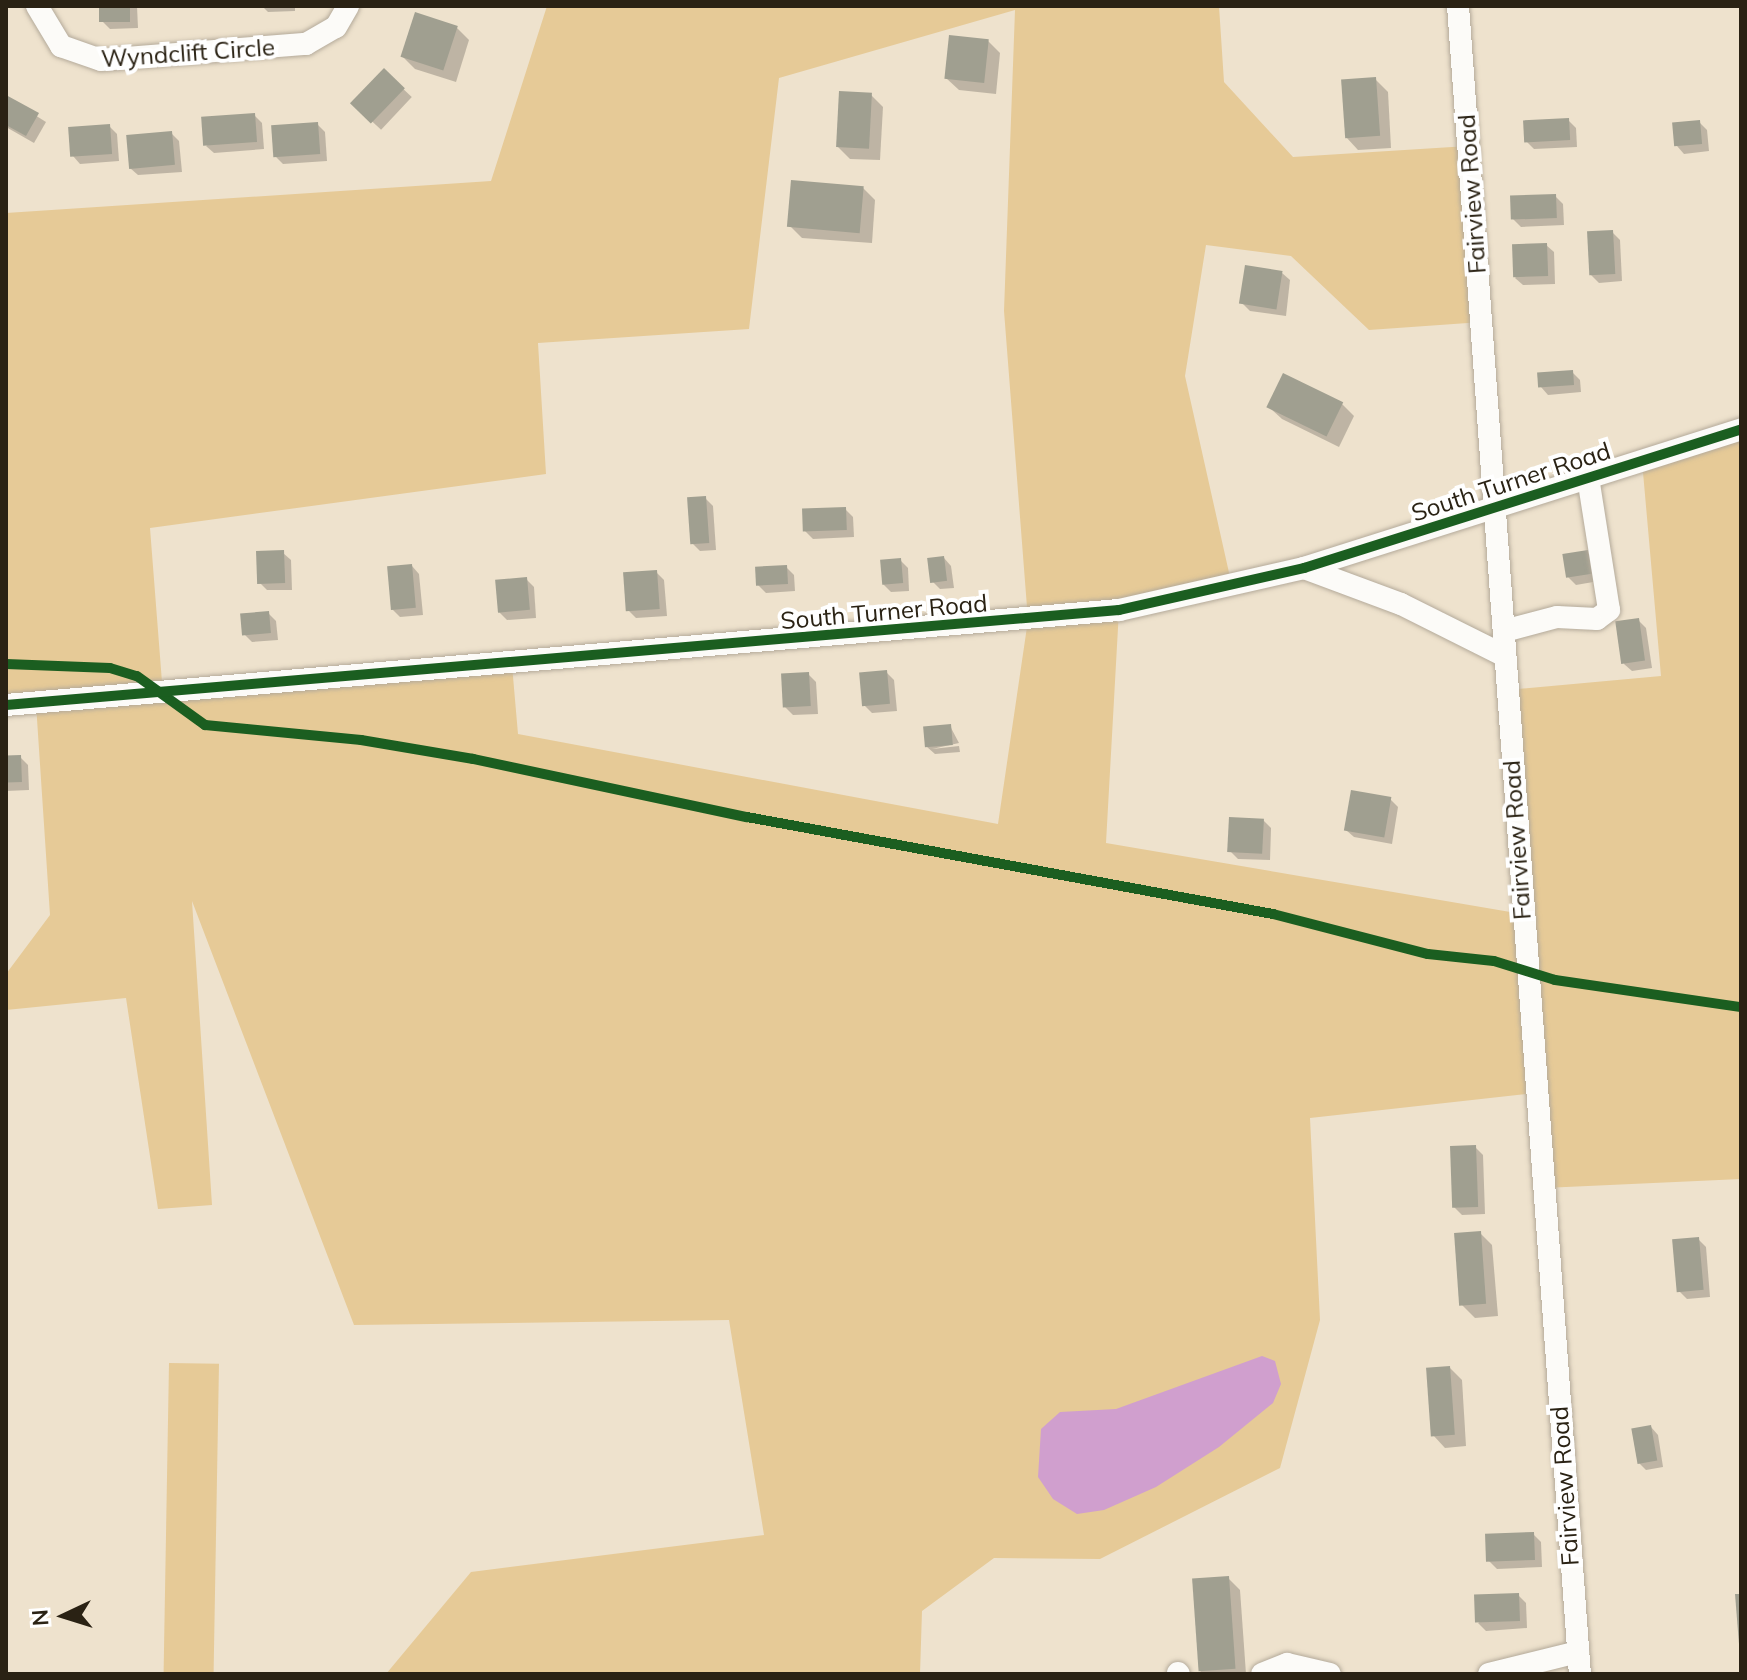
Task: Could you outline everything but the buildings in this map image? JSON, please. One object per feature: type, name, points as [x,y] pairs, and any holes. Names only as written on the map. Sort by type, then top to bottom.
[{"type":"street","name":"Wyndclift Circle","points":[[37,6],[61,46],[101,60],[306,44],[336,27],[348,6]]},
{"type":"street","name":"Fairview Road","points":[[1458,6],[1498,508],[1505,656],[1579,1663]]},
{"type":"street","name":"South Turner Road","points":[[6,705],[1071,616],[1190,596],[1304,568],[1741,429]]},
{"type":"street","points":[[1504,631],[1557,617],[1597,619],[1609,610],[1588,478]]},
{"type":"street","points":[[1304,568],[1401,604],[1505,656]]},
{"type":"street","points":[[1489,1674],[1579,1663]]},
{"type":"street","points":[[1262,1674],[1287,1664],[1330,1674]]},
{"type":"shaded area","points":[[547,6],[1219,6],[1224,82],[1293,157],[1468,146],[1482,322],[1369,330],[1291,256],[1206,245],[1185,376],[1232,586],[1119,610],[1106,843],[1522,914],[1508,690],[1661,676],[1642,461],[1741,429],[1741,1179],[1544,1188],[1536,1093],[1310,1118],[1320,1320],[1280,1468],[1100,1559],[994,1558],[922,1611],[920,1674],[386,1674],[471,1572],[764,1535],[729,1320],[354,1325],[192,901],[212,1205],[158,1209],[126,998],[6,1010],[6,974],[50,915],[36,704],[6,705],[6,213],[491,181]],"holes":[[[1015,10],[1004,311],[1028,620],[998,824],[518,734],[512,665],[163,695],[150,528],[546,474],[538,343],[749,329],[779,78]]]},
{"type":"shaded area","points":[[1262,1356],[1275,1361],[1281,1384],[1273,1403],[1219,1447],[1156,1487],[1104,1510],[1077,1514],[1053,1499],[1038,1477],[1041,1429],[1060,1412],[1116,1409]]},
{"type":"shaded area","points":[[169,1363],[219,1364],[214,1674],[164,1674]]},
{"type":"cycle path","points":[[6,705],[1119,610],[1304,568],[1741,429]]},
{"type":"cycle path","points":[[6,664],[110,668],[137,676],[205,725],[361,740],[473,759],[747,817],[1273,914],[1428,954],[1494,961],[1555,980],[1741,1007]]}]
